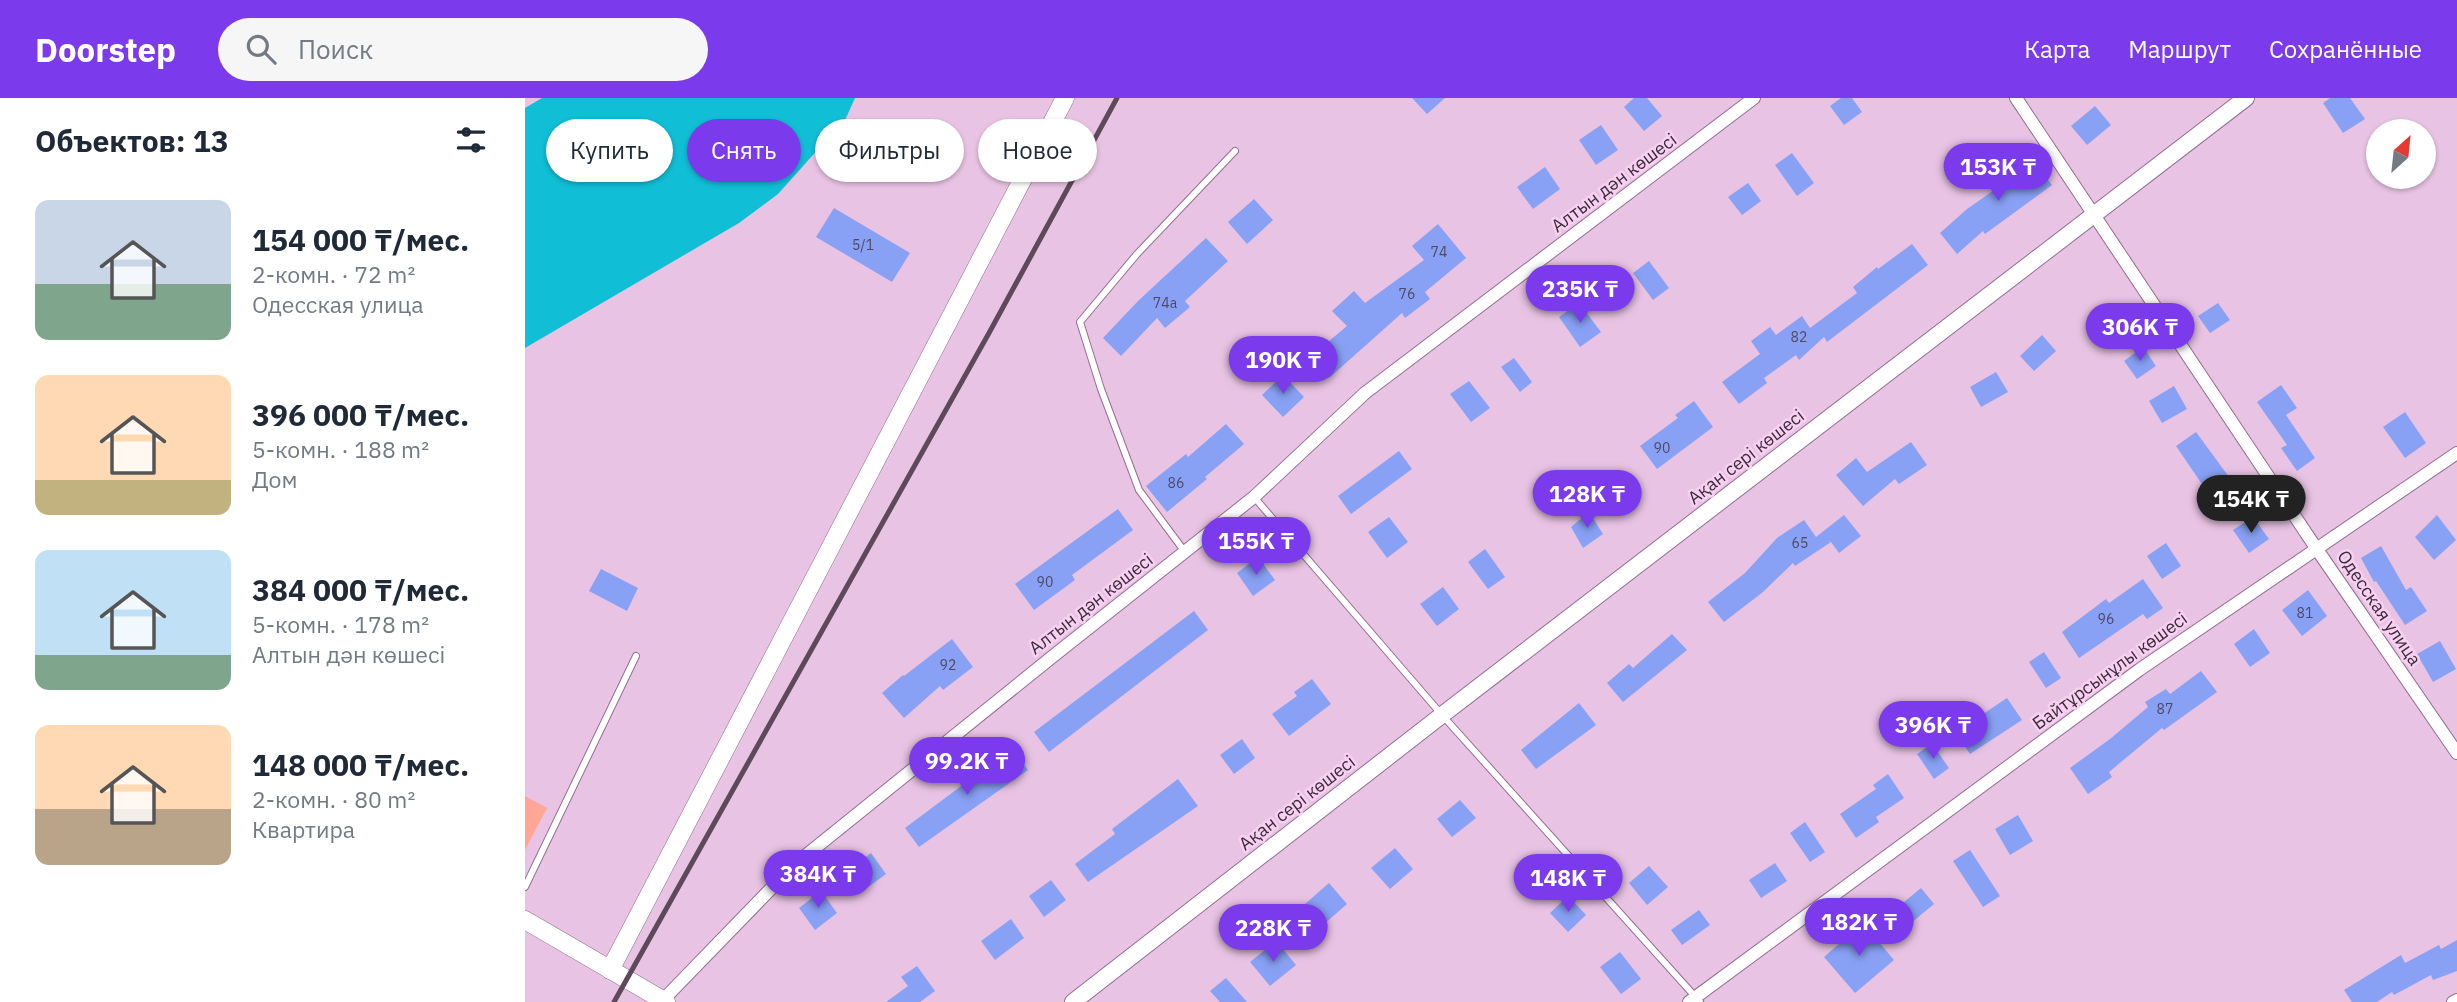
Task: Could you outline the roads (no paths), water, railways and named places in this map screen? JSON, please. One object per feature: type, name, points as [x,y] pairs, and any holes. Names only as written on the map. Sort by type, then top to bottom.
[{"type":"main road","points":[[610,970],[1065,98]]},
{"type":"main road","points":[[525,920],[664,1001]]},
{"type":"street","name":"Алтын дән көшесі","points":[[664,1001],[794,866],[1254,497],[1365,393],[1754,98]]},
{"type":"street","name":"Одесская улица","points":[[2015,98],[2316,548],[2457,753]]},
{"type":"street","name":"Ақан сері көшесі","points":[[1073,1002],[2246,98]]},
{"type":"street","name":"Байтұрсынұлы көшесі","points":[[1695,1000],[2139,670],[2457,453]]},
{"type":"lane","points":[[1185,552],[1139,490],[1101,389],[1080,322],[1137,254],[1235,151]]},
{"type":"lane","points":[[1254,497],[1442,715],[1695,1000]]},
{"type":"lane","points":[[525,887],[636,656]]},
{"type":"water","points":[[542,98],[855,98],[845,119],[815,119],[815,153],[801,168],[801,119],[687,119],[687,182],[789,182],[778,194],[739,223],[525,348],[525,108]]},
{"type":"railway","points":[[614,1002],[989,333],[1117,98]]}]
